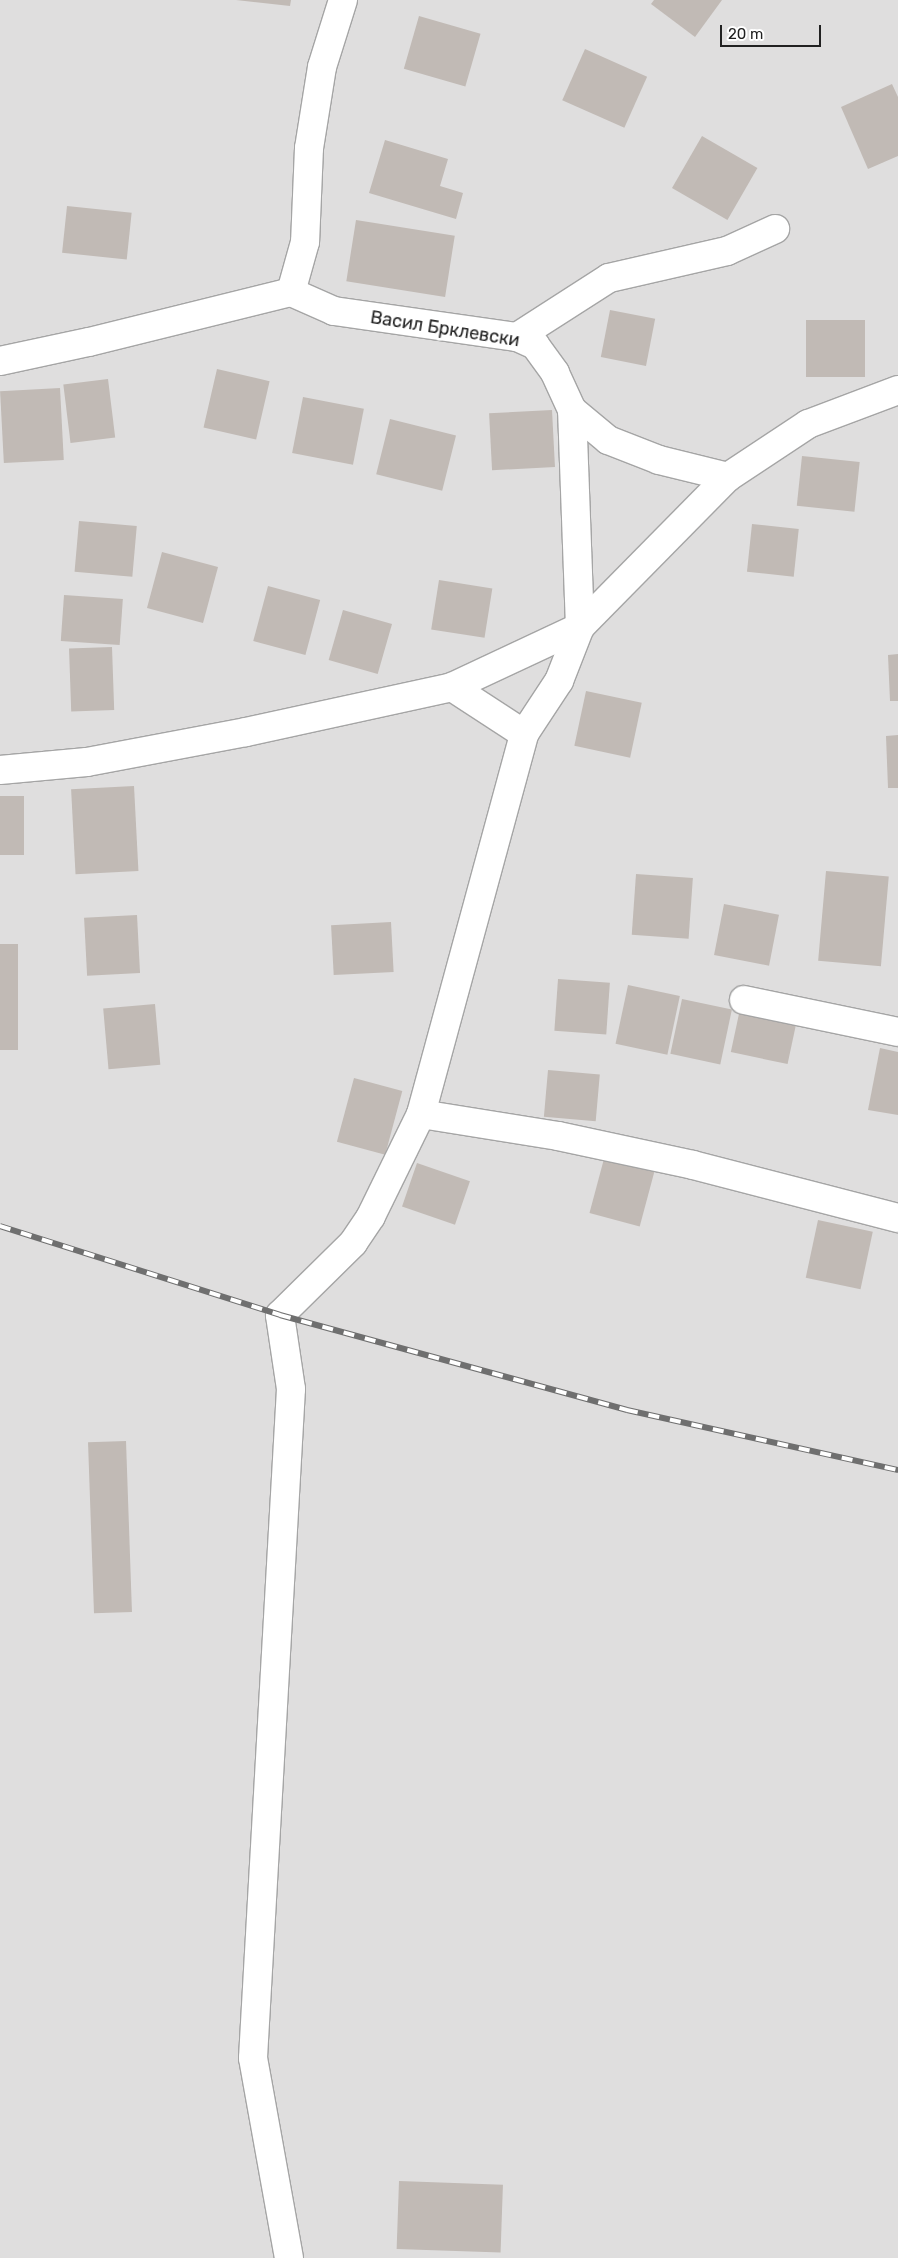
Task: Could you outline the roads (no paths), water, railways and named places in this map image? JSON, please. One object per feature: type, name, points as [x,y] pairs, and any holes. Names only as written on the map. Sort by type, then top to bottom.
[{"type":"street","points":[[0,361],[89,342],[291,292],[305,242],[308,148],[322,67],[343,0]]},
{"type":"street","points":[[517,336],[609,278],[727,251],[775,229]]},
{"type":"street","name":"Васил Брклевски","points":[[291,292],[334,311],[517,336],[536,345],[554,373],[572,410],[608,440],[659,460],[728,477]]},
{"type":"street","points":[[0,770],[87,762],[246,732],[452,687],[580,627],[728,477],[808,424],[898,390]]},
{"type":"street","points":[[289,2258],[253,2058],[291,1389],[280,1315],[353,1243],[370,1216],[420,1114],[524,734],[559,682],[580,627],[572,410]]},
{"type":"street","points":[[452,687],[524,734]]},
{"type":"street","points":[[744,1000],[898,1032]]},
{"type":"street","points":[[420,1114],[558,1136],[683,1162],[898,1218]]},
{"type":"railway","points":[[0,1226],[280,1315],[627,1410],[898,1470]]}]
